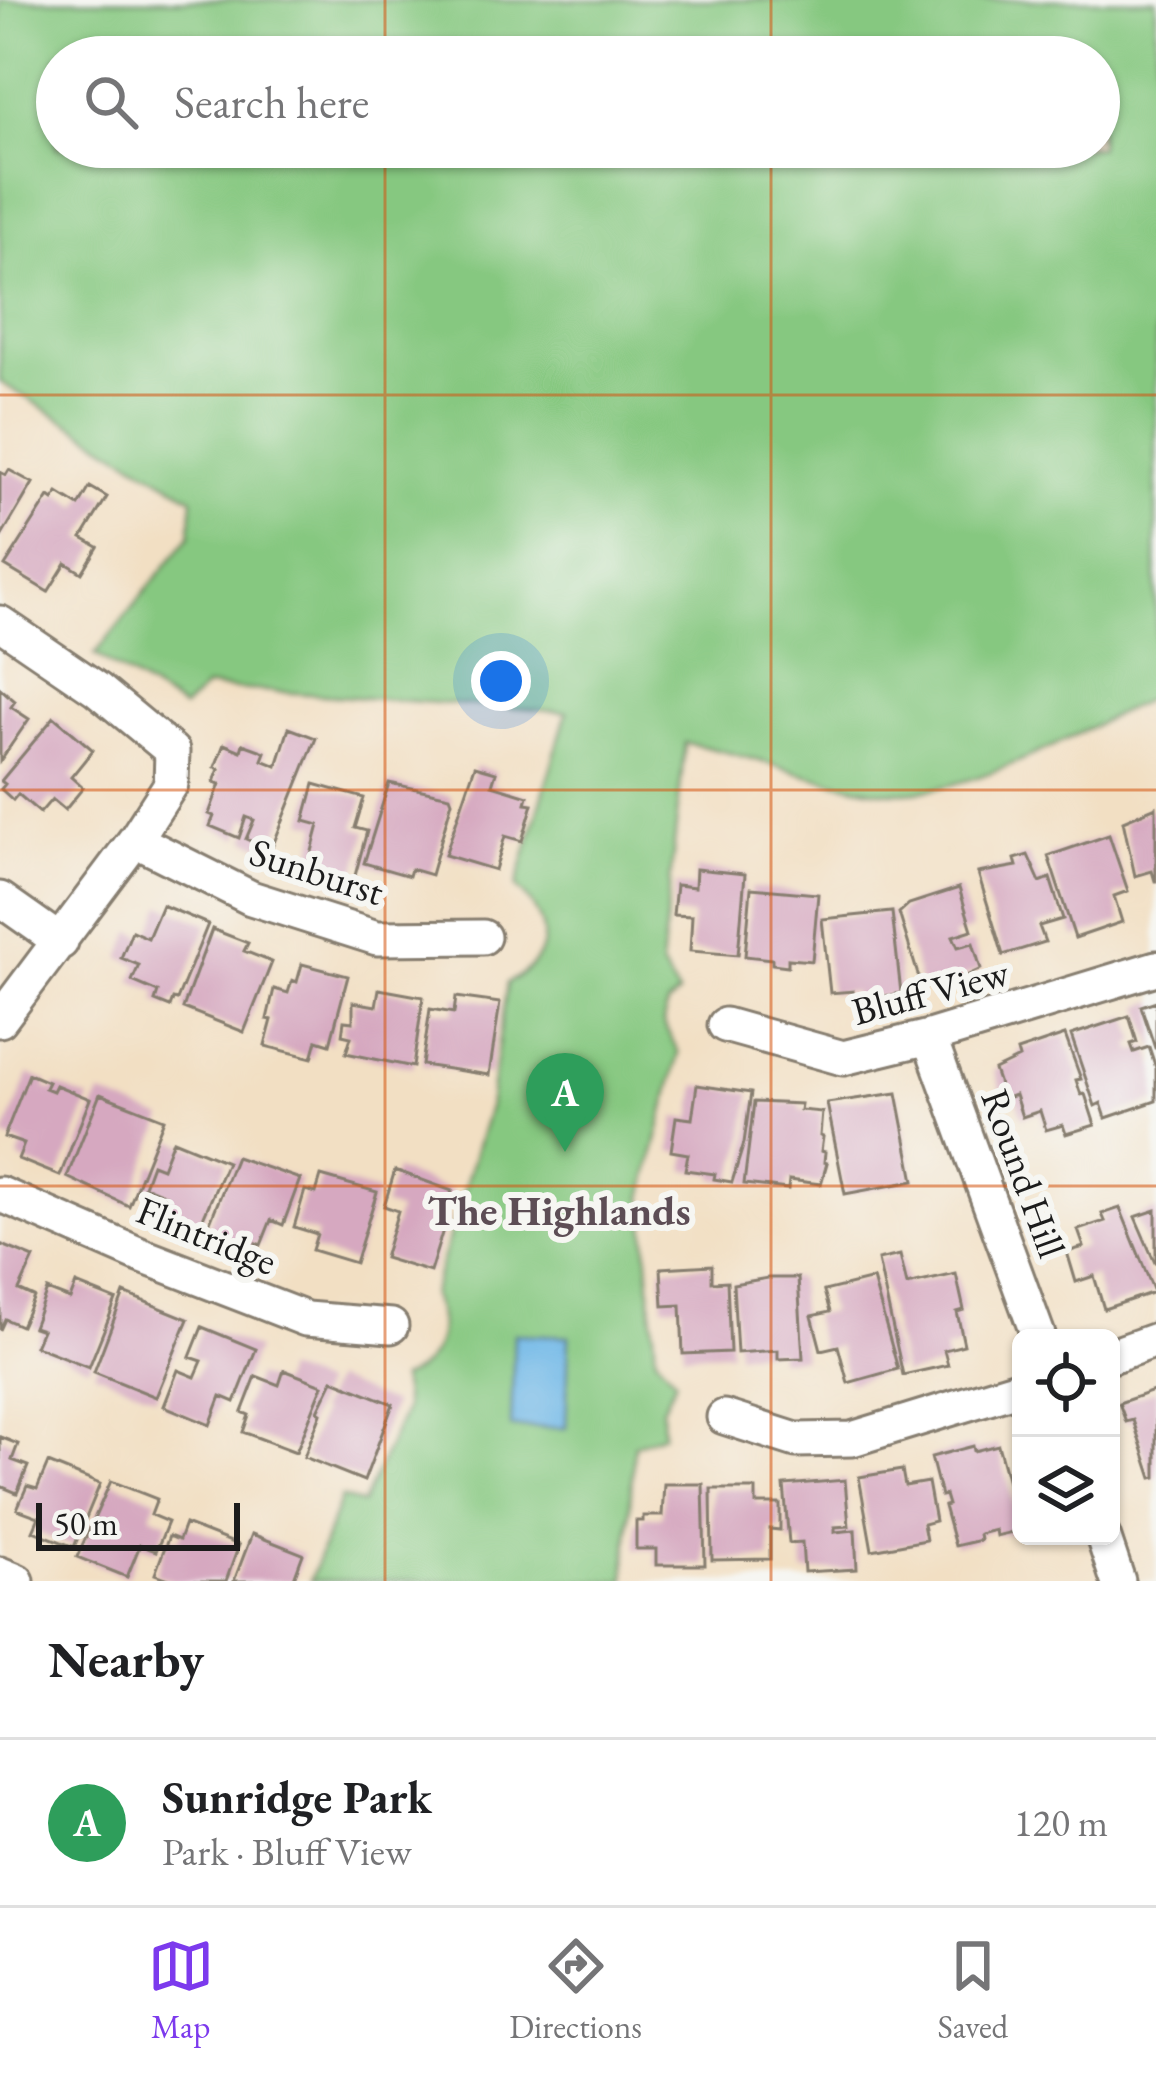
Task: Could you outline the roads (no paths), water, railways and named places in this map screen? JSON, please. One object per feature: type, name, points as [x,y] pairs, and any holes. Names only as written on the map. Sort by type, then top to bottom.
[{"type":"street","points":[[0,622],[97,689],[172,752],[170,784],[135,840],[0,1020]]},
{"type":"street","name":"Sunburst","points":[[135,840],[251,898],[377,938],[483,937]]},
{"type":"street","points":[[0,899],[61,942]]},
{"type":"street","name":"Bluff View","points":[[725,1025],[843,1058],[1156,968]]},
{"type":"street","name":"Round Hill","points":[[929,1036],[1036,1329]]},
{"type":"street","name":"Flintridge","points":[[0,1194],[306,1319],[391,1326]]},
{"type":"street","points":[[1120,1353],[1156,1340]]},
{"type":"street","points":[[724,1418],[796,1440],[853,1439],[1012,1390]]},
{"type":"street","points":[[1106,1545],[1118,1581]]},
{"type":"street","points":[[0,1574],[17,1581]]},
{"type":"water","points":[[514,1334],[569,1336],[566,1428],[511,1427]]},
{"type":"place","name":"Sunridge Park","points":[[565,1152]]},
{"type":"district","name":"The Highlands","points":[[559,1210]]}]
